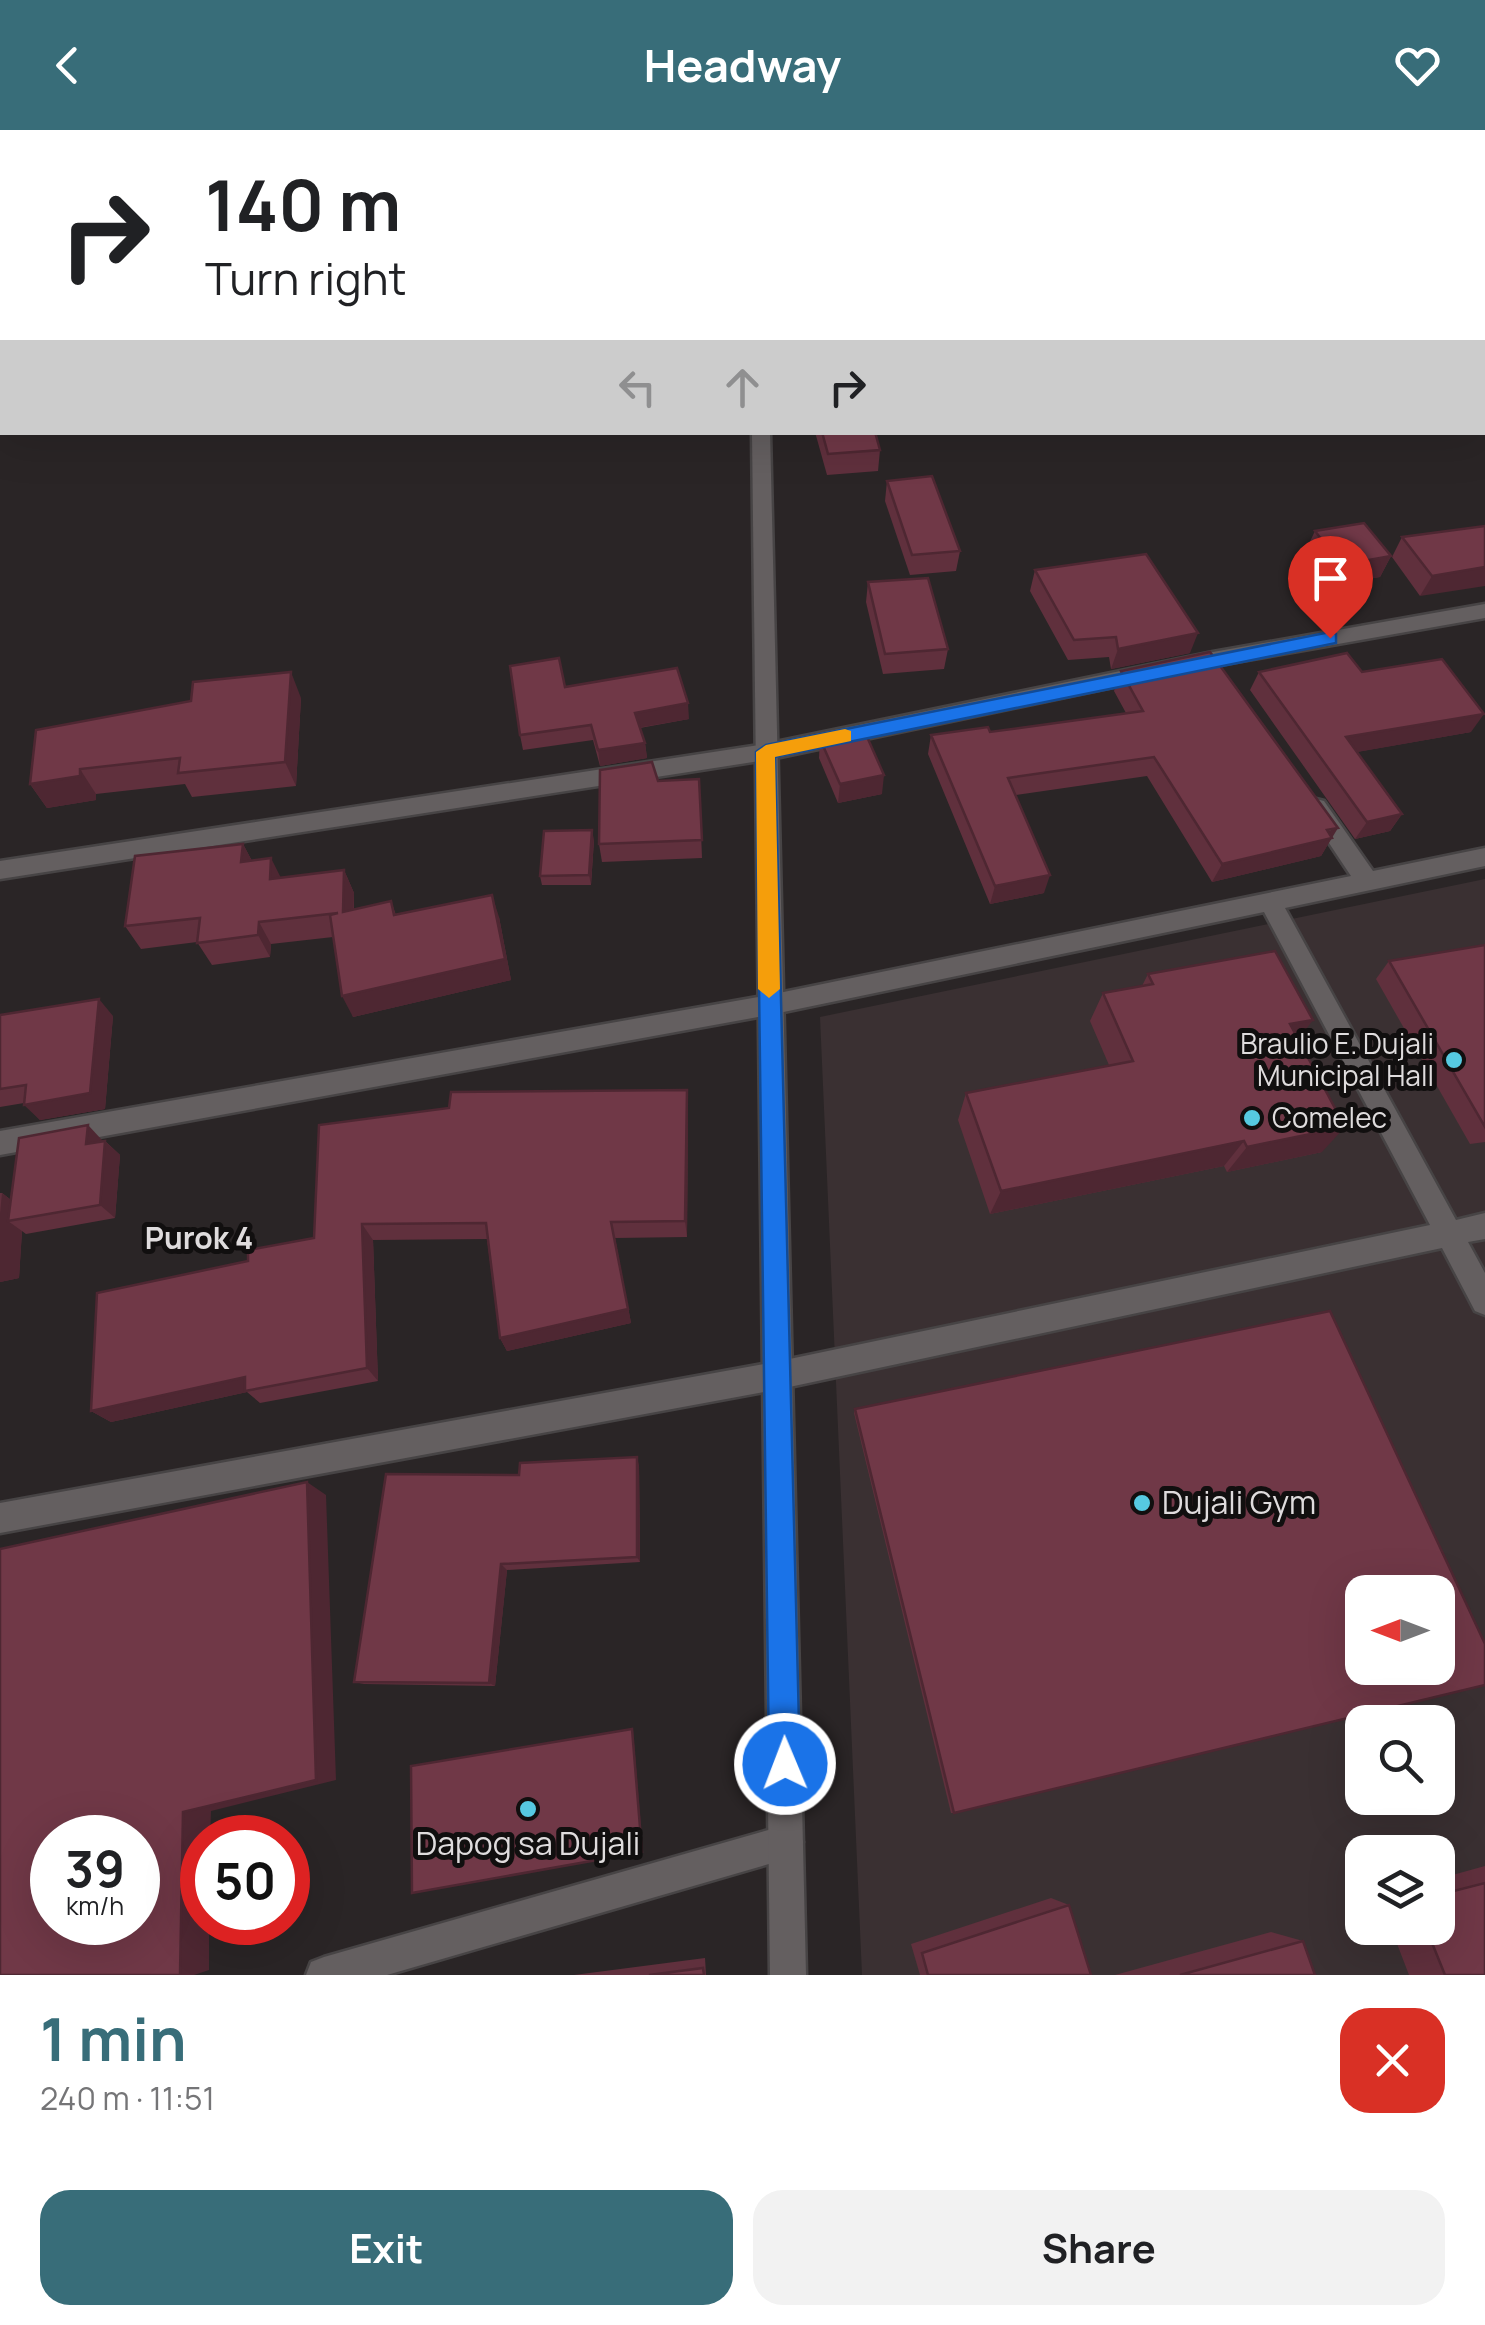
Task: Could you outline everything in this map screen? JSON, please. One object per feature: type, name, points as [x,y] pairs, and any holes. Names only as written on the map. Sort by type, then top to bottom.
[{"type":"street","points":[[761,435],[788,1975]]},
{"type":"street","points":[[0,870],[766,752],[1218,667],[1485,611]]},
{"type":"street","points":[[1302,786],[1368,882]]},
{"type":"street","points":[[0,1143],[769,1005],[1485,858]]},
{"type":"street","points":[[1270,902],[1485,1302]]},
{"type":"street","points":[[0,1518],[780,1376],[1485,1226]]},
{"type":"street","points":[[324,1975],[786,1842]]},
{"type":"shaded area","points":[[1485,879],[1485,1975],[862,1975],[820,1017]]},
{"type":"building","points":[[823,435],[876,435],[880,450],[828,454]]},
{"type":"building","points":[[932,476],[960,551],[912,555],[887,481]]},
{"type":"building","points":[[1364,523],[1391,556],[1341,565],[1315,531]]},
{"type":"building","points":[[1485,526],[1485,567],[1432,576],[1402,537]]},
{"type":"building","points":[[1146,554],[1198,633],[1118,649],[1116,637],[1074,640],[1035,570]]},
{"type":"building","points":[[928,578],[948,649],[885,654],[868,582]]},
{"type":"building","points":[[1210,652],[1338,828],[1327,830],[1332,838],[1222,864],[1154,757],[1008,778],[1050,875],[995,886],[931,735],[988,727],[990,732],[1143,711],[1121,671]]},
{"type":"building","points":[[1347,653],[1362,672],[1442,659],[1484,714],[1346,737],[1402,814],[1367,822],[1259,672]]},
{"type":"building","points":[[559,658],[565,687],[677,668],[688,703],[635,713],[645,743],[598,750],[591,725],[520,735],[510,666]]},
{"type":"building","points":[[291,672],[285,762],[178,773],[180,758],[80,769],[80,776],[30,784],[36,730],[191,701],[193,682]]},
{"type":"building","points":[[864,730],[884,775],[840,784],[820,739]]},
{"type":"building","points":[[652,762],[658,781],[699,779],[702,840],[599,844],[600,770]]},
{"type":"building","points":[[592,830],[589,875],[540,876],[544,831]]},
{"type":"building","points":[[243,844],[241,862],[271,858],[270,879],[344,870],[343,912],[391,901],[394,915],[492,895],[505,959],[342,996],[330,915],[338,913],[259,922],[258,935],[197,943],[200,918],[125,926],[135,856]]},
{"type":"building","name":"Braulio E. Dujali Municipal Hall","points":[[1485,945],[1485,1127],[1389,961]]},
{"type":"building","points":[[1275,951],[1313,1020],[1290,1024],[1345,1127],[1247,1147],[1244,1141],[1001,1191],[966,1093],[1133,1061],[1103,993],[1153,984],[1148,974]]},
{"type":"building","points":[[99,999],[90,1093],[24,1105],[26,1085],[0,1089],[0,1015]]},
{"type":"building","points":[[687,1090],[685,1221],[611,1222],[628,1309],[500,1338],[486,1223],[362,1224],[367,1368],[245,1391],[245,1377],[91,1411],[97,1293],[248,1261],[248,1250],[314,1238],[319,1125],[449,1108],[451,1092]]},
{"type":"building","points":[[88,1125],[86,1144],[105,1141],[100,1205],[8,1221],[19,1138]]},
{"type":"building","name":"Dujali Gym","points":[[1330,1311],[1453,1575],[1345,1575],[1345,1685],[1455,1685],[1455,1580],[1485,1644],[1485,1685],[1402,1705],[1345,1705],[1345,1719],[954,1813],[855,1409]]},
{"type":"building","points":[[637,1457],[637,1557],[501,1564],[489,1683],[354,1682],[386,1474],[519,1475],[520,1463]]},
{"type":"building","points":[[307,1482],[316,1780],[180,1815],[180,1975],[0,1975],[0,1549]]},
{"type":"building","name":"Dapog sa Dujali","points":[[632,1729],[642,1852],[412,1893],[411,1766]]},
{"type":"building","points":[[1485,1883],[1485,1975],[1445,1975],[1433,1945],[1455,1945],[1455,1891]]},
{"type":"building","points":[[1069,1905],[1091,1975],[928,1975],[922,1953]]},
{"type":"building","points":[[1303,1941],[1315,1975],[1180,1975]]},
{"type":"building","points":[[703,1968],[704,1975],[649,1975]]},
{"type":"slow traffic","points":[[769,989],[766,752],[845,736]]},
{"type":"place","name":"Braulio E. Dujali Municipal Hall","points":[[1454,1060]]},
{"type":"place","name":"Comelec","points":[[1252,1118]]},
{"type":"place","name":"Dujali Gym","points":[[1142,1503]]},
{"type":"place","name":"Dapog sa Dujali","points":[[528,1809]]},
{"type":"district","name":"Purok 4","points":[[199,1239]]},
{"type":"route","points":[[785,1764],[766,752],[1330,638]]}]
